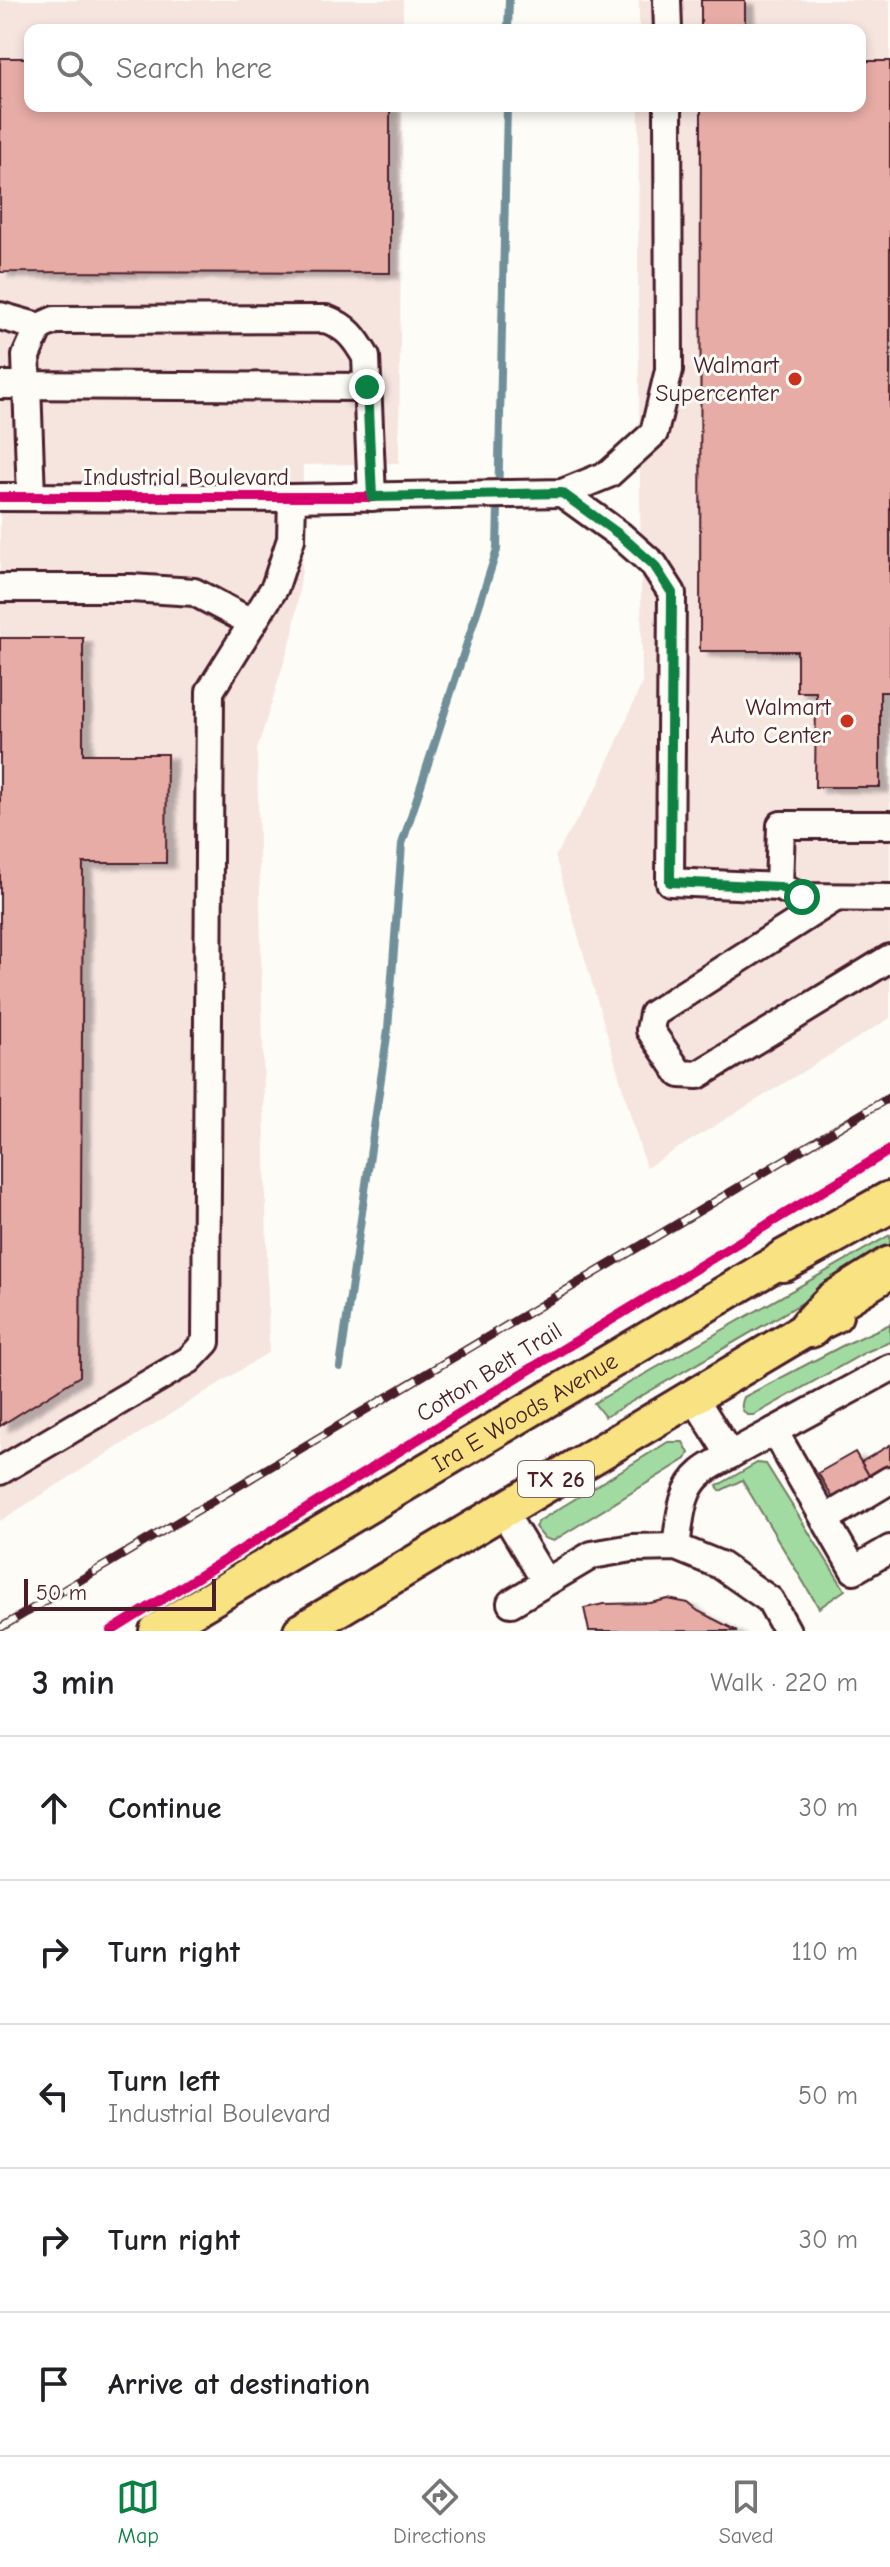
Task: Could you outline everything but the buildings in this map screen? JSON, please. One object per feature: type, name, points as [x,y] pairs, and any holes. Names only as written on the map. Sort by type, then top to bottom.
[{"type":"highway","points":[[783,1261],[890,1202]]},
{"type":"highway","name":"TX 26","points":[[810,1327],[834,1302],[890,1267]]},
{"type":"main road","name":"Ira E Woods Avenue","points":[[157,1631],[783,1261],[890,1190]]},
{"type":"main road","points":[[810,1327],[890,1290]]},
{"type":"main road","name":"TX 26","points":[[301,1631],[810,1327]]},
{"type":"street","points":[[667,0],[668,24]]},
{"type":"street","name":"Industrial Boulevard","points":[[0,497],[292,498],[562,493],[609,474],[654,433],[669,370],[668,112]]},
{"type":"street","points":[[0,316],[39,327],[55,320],[326,319],[344,325],[366,357],[372,497]]},
{"type":"street","points":[[31,497],[26,356],[39,327]]},
{"type":"street","points":[[0,385],[367,387]]},
{"type":"street","points":[[562,493],[620,535],[654,565],[672,593],[670,882],[779,887],[802,897],[890,898]]},
{"type":"street","points":[[0,1471],[189,1360],[206,1342],[210,691],[275,587],[291,539],[292,498]]},
{"type":"street","points":[[0,588],[131,588],[194,592],[253,623]]},
{"type":"street","points":[[779,887],[781,825],[890,825]]},
{"type":"street","points":[[835,898],[653,1014],[650,1030],[680,1074],[698,1075],[890,958]]},
{"type":"street","points":[[676,1547],[682,1505],[700,1474],[890,1368]]},
{"type":"street","points":[[693,1396],[730,1455]]},
{"type":"street","points":[[774,1431],[854,1570],[890,1549]]},
{"type":"street","points":[[825,1519],[890,1480]]},
{"type":"street","points":[[503,1511],[545,1581]]},
{"type":"street","points":[[511,1603],[592,1555],[632,1548],[676,1547],[720,1565],[770,1600],[787,1631]]},
{"type":"shaded area","points":[[0,0],[403,0],[403,24],[24,24],[24,112],[402,112],[399,463],[303,465],[302,570],[293,633],[257,750],[269,1352],[0,1521]]},
{"type":"shaded area","points":[[639,0],[890,0],[890,1018],[646,1168],[555,856],[599,784],[642,683],[639,112],[866,112],[866,24],[639,24]]},
{"type":"green space","points":[[890,1235],[890,1252],[605,1417],[594,1403]]},
{"type":"green space","points":[[890,1324],[890,1342],[866,1352],[754,1415],[743,1411],[744,1397]]},
{"type":"green space","points":[[668,1442],[683,1442],[689,1453],[686,1459],[553,1541],[544,1538],[535,1527],[539,1521]]},
{"type":"green space","points":[[757,1463],[766,1464],[845,1590],[819,1608],[742,1480],[720,1491],[717,1486]]},
{"type":"waterway","points":[[508,24],[509,0]]},
{"type":"waterway","points":[[340,1367],[388,1029],[402,844],[497,550],[507,112]]},
{"type":"railway","points":[[0,1628],[890,1097]]},
{"type":"cycle path","points":[[0,497],[372,497]]},
{"type":"cycle path","name":"Cotton Belt Trail","points":[[111,1631],[537,1365],[890,1150]]},
{"type":"place","name":"Walmart Supercenter","points":[[795,379]]},
{"type":"place","name":"Walmart Auto Center","points":[[847,721]]},
{"type":"route","points":[[367,387],[372,497],[562,493],[620,535],[654,565],[672,593],[670,882],[779,887],[802,897]]}]
